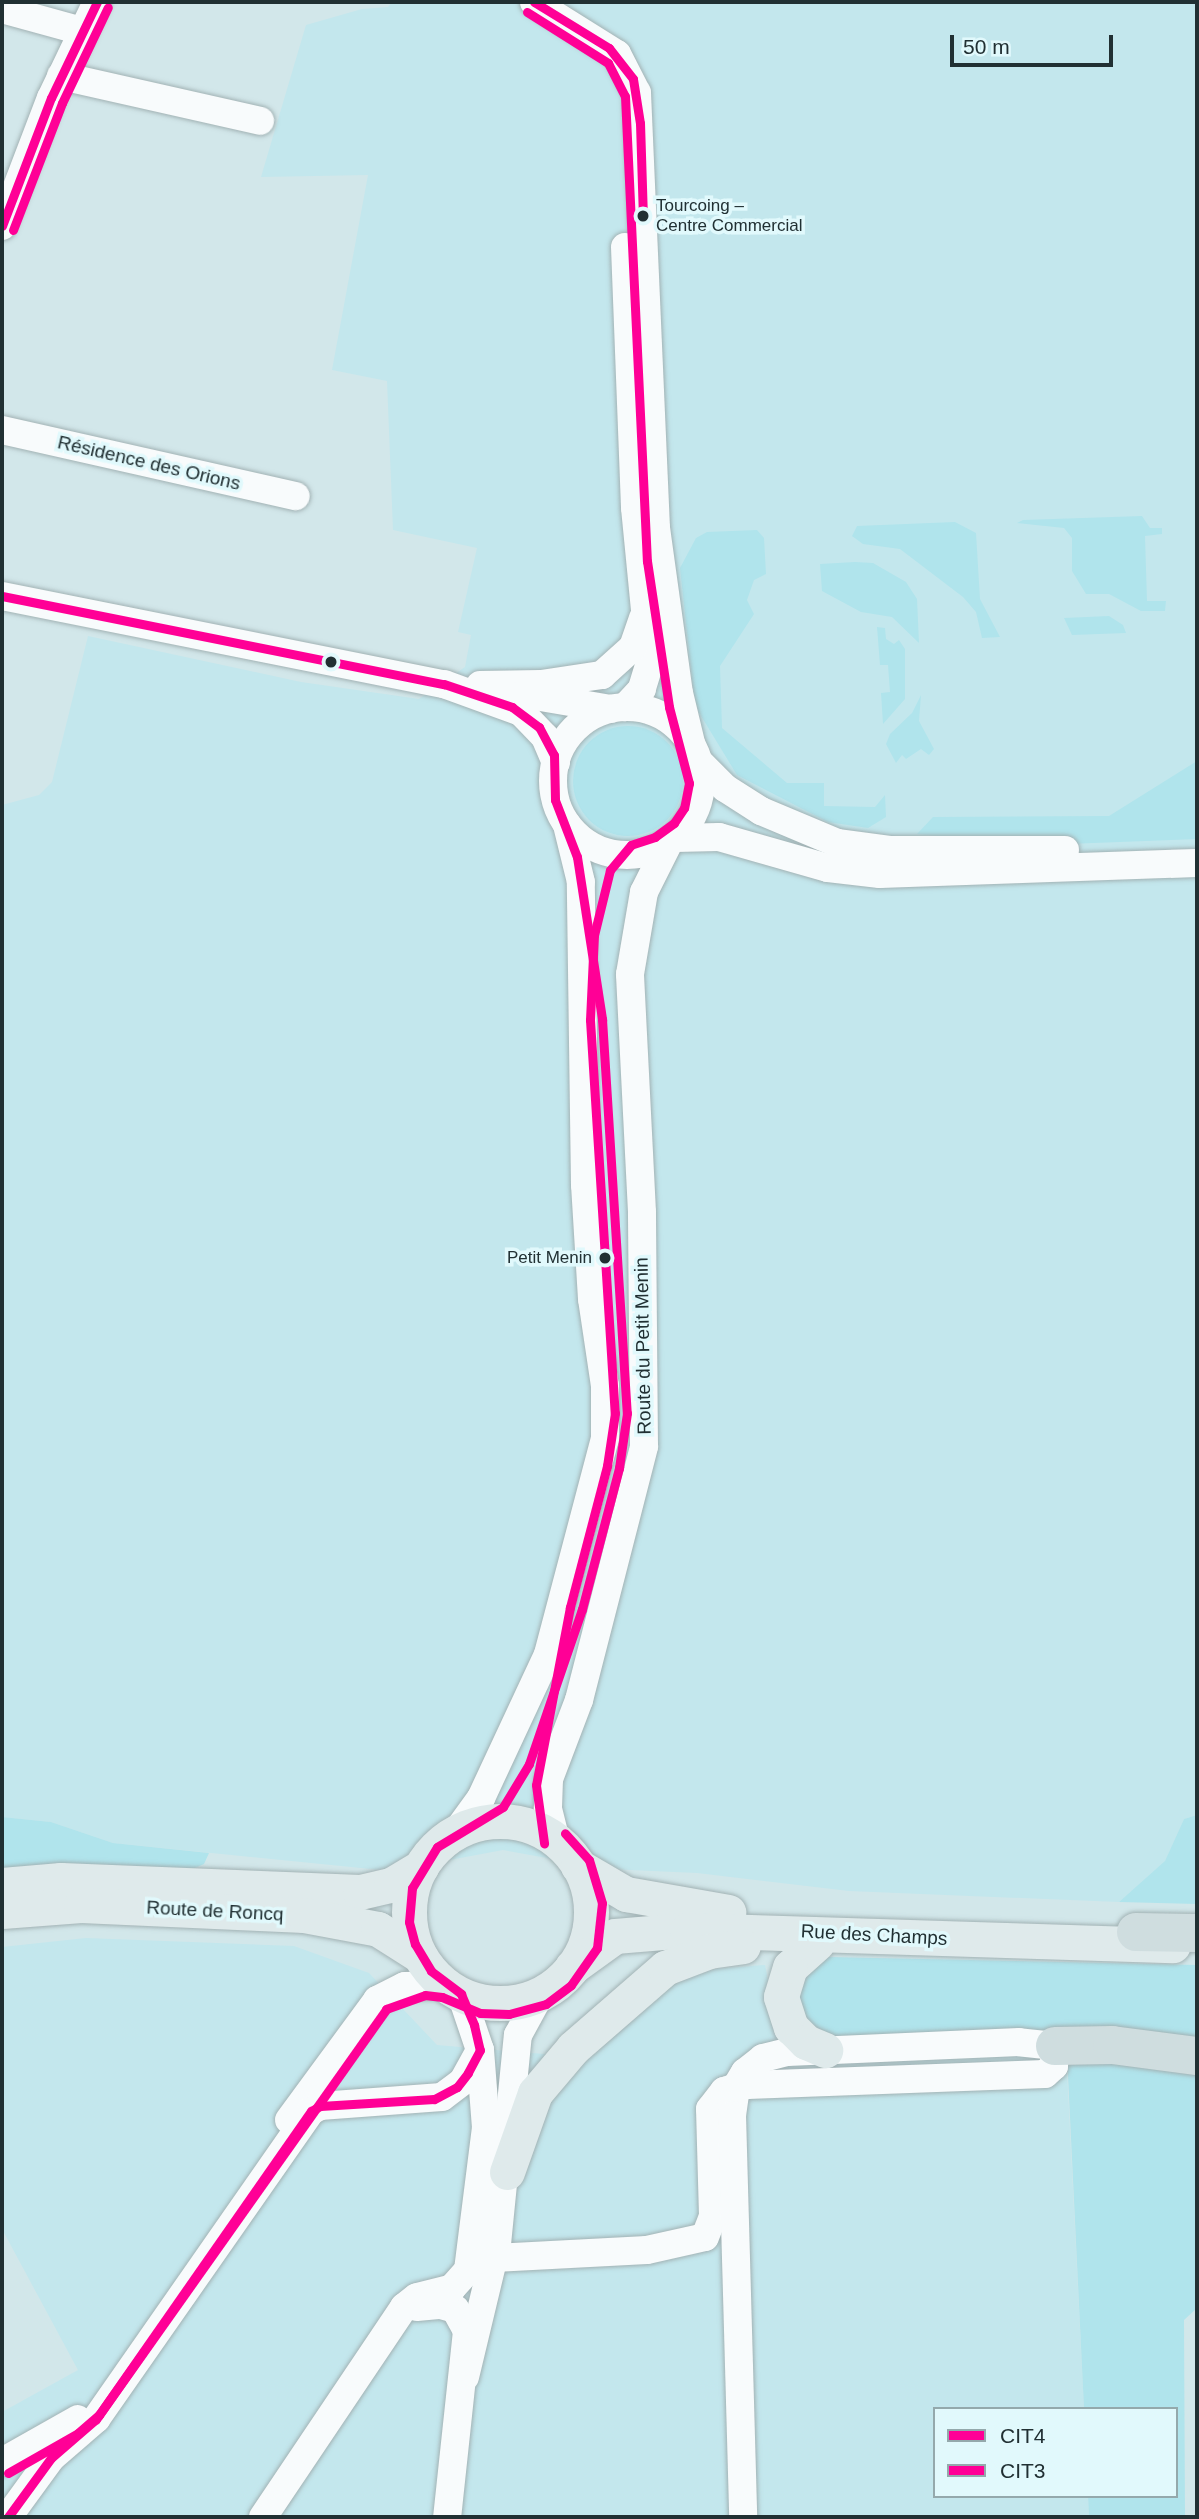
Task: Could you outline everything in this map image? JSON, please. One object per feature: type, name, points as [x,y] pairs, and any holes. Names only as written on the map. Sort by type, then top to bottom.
[{"type":"highway","points":[[1136,1932],[1194,1941]]},
{"type":"highway","points":[[1055,2046],[1125,2046],[1197,2056]]},
{"type":"main road","points":[[509,1822],[534,1828],[567,1854],[588,1891],[590,1917],[585,1944],[572,1967],[541,1993],[495,2003],[453,1989],[419,1955],[409,1911],[421,1867],[437,1847],[457,1832],[483,1823],[509,1822]]},
{"type":"main road","name":"Rue des Champs","points":[[567,1854],[617,1891],[693,1908],[1136,1932]]},
{"type":"main road","name":"Route de Roncq","points":[[2,1885],[61,1880],[360,1892],[382,1889],[421,1867]]},
{"type":"main road","name":"Route de Roncq","points":[[2,1911],[81,1905],[304,1914],[378,1929],[419,1955]]},
{"type":"main road","name":"Rue des Champs","points":[[572,1967],[604,1940],[626,1934],[743,1930],[1098,1947],[1194,1941]]},
{"type":"main road","points":[[507,2172],[542,2081],[654,1975],[682,1959],[721,1948],[883,1935]]},
{"type":"main road","points":[[817,1942],[790,1967],[781,1997],[791,2026],[806,2042],[825,2050]]},
{"type":"street","points":[[2,226],[61,76],[97,2]]},
{"type":"street","points":[[534,2],[617,54],[637,93],[656,528],[678,693],[695,752],[698,804],[672,841]]},
{"type":"street","points":[[2,9],[82,31]]},
{"type":"street","points":[[558,18],[610,65],[620,91],[635,508],[649,672],[637,697],[572,732],[556,763],[554,790],[567,825],[589,845],[618,855],[646,853],[672,841],[719,837],[828,867],[880,874],[1197,863]]},
{"type":"street","points":[[61,76],[260,121]]},
{"type":"street","name":"Résidence des Orions","points":[[2,430],[296,496]]},
{"type":"street","points":[[2,596],[444,684],[521,712],[545,737],[556,763]]},
{"type":"street","points":[[444,684],[527,685],[602,675],[633,647],[645,609]]},
{"type":"street","points":[[480,685],[668,719],[725,788],[784,824],[856,846],[1036,850],[1197,845]]},
{"type":"street","name":"Route du Petit Menin","points":[[457,1832],[485,1790],[548,1654],[605,1439],[605,1386],[592,1299],[585,1185],[581,882],[567,825]]},
{"type":"street","name":"Route du Petit Menin","points":[[567,1854],[548,1808],[549,1779],[579,1700],[639,1477],[646,1436],[642,1212],[630,974],[644,892],[672,841]]},
{"type":"street","points":[[2,2462],[71,2423],[89,2407],[370,2006],[405,1986],[453,1989],[480,2050],[486,2148],[472,2259],[458,2283],[409,2301],[263,2517]]},
{"type":"street","points":[[465,2377],[495,2258],[507,2172],[519,2035],[541,1993]]},
{"type":"street","points":[[495,2258],[647,2250],[691,2244],[708,2232],[713,2216],[710,2109],[717,2096],[736,2087],[763,2058],[825,2050],[1019,2042],[1055,2046],[1054,2066],[1045,2074],[736,2087]]},
{"type":"street","points":[[8,2517],[51,2458],[96,2419],[311,2112],[320,2106],[442,2097],[463,2081],[480,2050]]},
{"type":"street","points":[[736,2087],[732,2115],[738,2227],[735,2292],[743,2517]]},
{"type":"street","points":[[647,2250],[709,2257],[727,2272],[735,2292]]},
{"type":"street","points":[[399,2316],[421,2306],[455,2309],[467,2331],[465,2377],[447,2517]]},
{"type":"shaded area","points":[[392,2],[1197,2],[1197,1815],[1184,1819],[1165,1862],[1119,1902],[849,1891],[697,1873],[608,1869],[503,1850],[391,1871],[113,1843],[51,1822],[2,1817],[2,805],[39,795],[52,782],[88,636],[301,682],[419,699],[465,667],[471,635],[458,632],[477,548],[393,530],[387,381],[332,370],[368,175],[261,177],[306,25],[362,9],[388,7]]},
{"type":"shaded area","points":[[1142,516],[1150,528],[1162,528],[1162,534],[1145,536],[1147,601],[1166,601],[1165,611],[1141,611],[1109,594],[1086,594],[1072,571],[1072,538],[1064,528],[1017,523],[1023,520]]},
{"type":"shaded area","points":[[955,522],[976,533],[980,599],[1000,637],[982,638],[976,612],[963,597],[900,549],[863,544],[852,536],[857,526]]},
{"type":"shaded area","points":[[757,530],[764,538],[766,574],[754,580],[747,600],[754,614],[720,666],[722,728],[787,783],[824,783],[824,806],[875,807],[885,795],[886,817],[868,828],[828,822],[737,775],[695,706],[680,568],[696,538],[707,532]]},
{"type":"shaded area","points":[[873,563],[906,582],[917,599],[919,643],[892,617],[861,612],[822,591],[820,564]]},
{"type":"shaded area","points":[[1109,616],[1123,625],[1126,633],[1072,635],[1064,618]]},
{"type":"shaded area","points":[[877,627],[885,628],[886,639],[894,644],[899,640],[905,649],[905,699],[883,724],[881,693],[890,692],[888,665],[880,665]]},
{"type":"shaded area","points":[[921,695],[919,721],[934,749],[929,755],[921,749],[906,759],[902,755],[896,763],[886,744],[890,734],[912,713]]},
{"type":"shaded area","points":[[628,726],[649,730],[667,742],[679,760],[683,781],[679,802],[667,820],[649,832],[628,836],[607,832],[589,820],[577,802],[573,781],[577,760],[589,742],[607,730]]},
{"type":"shaded area","points":[[1197,761],[1197,839],[1042,845],[917,834],[933,817],[1109,816]]},
{"type":"shaded area","points":[[1197,1815],[1197,1904],[1119,1902],[1165,1861],[1184,1819]]},
{"type":"shaded area","points":[[2,1817],[51,1822],[113,1843],[209,1853],[204,1864],[186,1872],[2,1872]]},
{"type":"shaded area","points":[[86,1938],[294,1946],[369,1973],[437,2045],[580,2057],[657,1992],[701,1970],[765,1965],[780,2039],[1065,2030],[1084,2407],[933,2407],[933,2498],[1088,2498],[1089,2517],[2,2517],[2,2412],[78,2370],[2,2229],[2,1947]]},
{"type":"shaded area","points":[[828,1957],[1197,1965],[1197,2044],[1065,2030],[821,2038],[798,2014],[799,1983],[808,1970]]},
{"type":"shaded area","points":[[1067,2055],[1197,2067],[1197,2308],[1184,2320],[1185,2517],[1089,2517],[1088,2498],[1178,2498],[1178,2407],[1084,2407]]},
{"type":"transit line","name":"CIT4","points":[[2,226],[51,98],[97,2]]},
{"type":"transit line","name":"CIT4","points":[[534,2],[609,48],[633,79],[640,123],[643,217]]},
{"type":"transit line","name":"CIT3","points":[[13,230],[62,103],[108,7]]},
{"type":"transit line","name":"CIT3","points":[[527,12],[608,63],[625,96],[647,561],[669,707],[689,783],[684,808],[674,823],[655,837],[631,845],[610,870],[594,935],[590,1020],[615,1413],[607,1466],[570,1607],[536,1785],[544,1843]]},
{"type":"transit line","name":"CIT4","points":[[2,596],[444,684],[512,707],[539,727],[554,755],[555,800],[577,857],[602,1019],[627,1413],[619,1468],[582,1609],[529,1764],[503,1807],[437,1847],[412,1888],[409,1922],[415,1944],[431,1971],[461,1994],[474,2025],[480,2050],[468,2073],[457,2087],[434,2099],[320,2106],[311,2111],[96,2419],[51,2458],[8,2517]]},
{"type":"transit line","name":"CIT3","points":[[8,2473],[78,2433],[99,2415],[386,2009],[425,1995],[442,1997],[480,2013],[509,2014],[546,2004],[571,1985],[597,1948],[602,1903],[589,1860],[565,1833]]},
{"type":"place","name":"Tourcoing – Centre Commercial","points":[[643,216]]},
{"type":"place","name":"Petit Menin","points":[[605,1258]]}]
